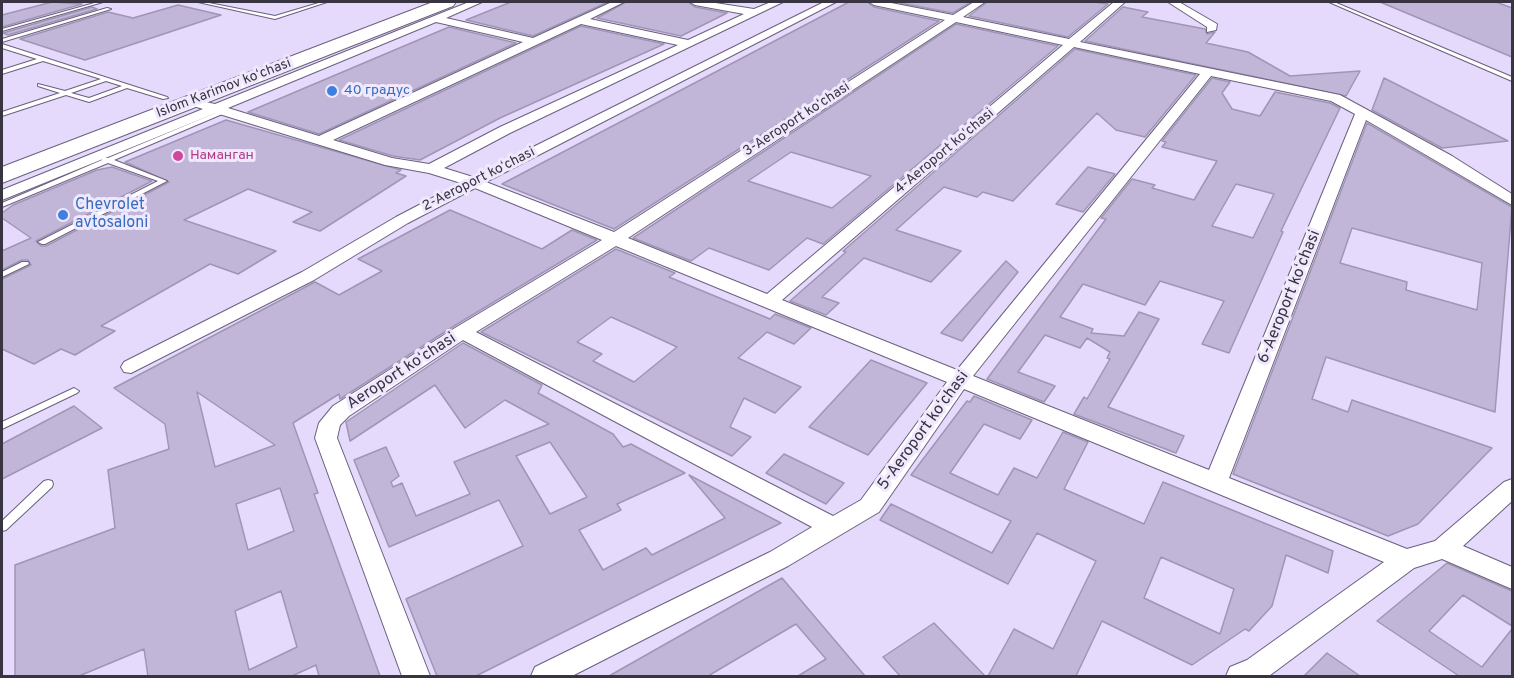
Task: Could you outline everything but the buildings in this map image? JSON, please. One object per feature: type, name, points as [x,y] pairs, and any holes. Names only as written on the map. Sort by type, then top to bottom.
[{"type":"highway","name":"Islom Karimov koʻchasi","points":[[2,159],[417,2]]},
{"type":"highway","name":"Islom Karimov koʻchasi","points":[[2,176],[192,102],[441,10]]},
{"type":"street","points":[[2,195],[102,158],[219,110],[441,10],[477,2]]},
{"type":"street","points":[[321,140],[620,2]]},
{"type":"street","points":[[695,2],[756,14]]},
{"type":"street","points":[[431,169],[505,130],[778,2]]},
{"type":"street","name":"2-Aeroport koʻchasi","points":[[131,367],[308,276],[402,220],[474,182],[831,2]]},
{"type":"street","points":[[874,2],[1320,94],[1363,112],[1512,200]]},
{"type":"street","name":"3-Aeroport koʻchasi","points":[[615,239],[980,2]]},
{"type":"street","name":"4-Aeroport koʻchasi","points":[[769,301],[1120,2]]},
{"type":"street","points":[[1173,2],[1213,26],[1211,30]]},
{"type":"street","points":[[441,10],[533,41]]},
{"type":"street","points":[[578,20],[691,44]]},
{"type":"street","name":"5-Aeroport koʻchasi","points":[[545,676],[835,528],[870,506],[961,378],[1209,71]]},
{"type":"street","points":[[192,102],[390,162],[431,169],[474,182],[1406,560]]},
{"type":"street","name":"6-Aeroport koʻchasi","points":[[1216,482],[1363,112]]},
{"type":"street","name":"Aeroport koʻchasi","points":[[416,676],[326,438],[330,423],[341,411],[462,332],[615,239]]},
{"type":"street","points":[[462,332],[835,528]]},
{"type":"street","points":[[1255,674],[1406,560],[1443,549],[1512,488]]},
{"type":"street","points":[[1443,549],[1512,578]]},
{"type":"lane","points":[[2,30],[101,2]]},
{"type":"lane","points":[[200,2],[275,18],[325,2]]},
{"type":"lane","points":[[1331,2],[1512,79]]},
{"type":"lane","points":[[2,41],[110,9]]},
{"type":"lane","points":[[2,46],[165,98]]},
{"type":"lane","points":[[2,72],[43,59]]},
{"type":"lane","points":[[2,114],[104,80]]},
{"type":"lane","points":[[40,85],[89,100],[128,86]]},
{"type":"lane","points":[[2,205],[102,158],[164,181],[42,242]]},
{"type":"lane","points":[[2,275],[25,264]]},
{"type":"lane","points":[[2,426],[74,391]]},
{"type":"lane","points":[[2,527],[48,484]]},
{"type":"place","name":"40 градус","points":[[332,91]]},
{"type":"place","name":"Наманган","points":[[178,156]]},
{"type":"place","name":"Chevrolet avtosaloni","points":[[63,215]]}]
